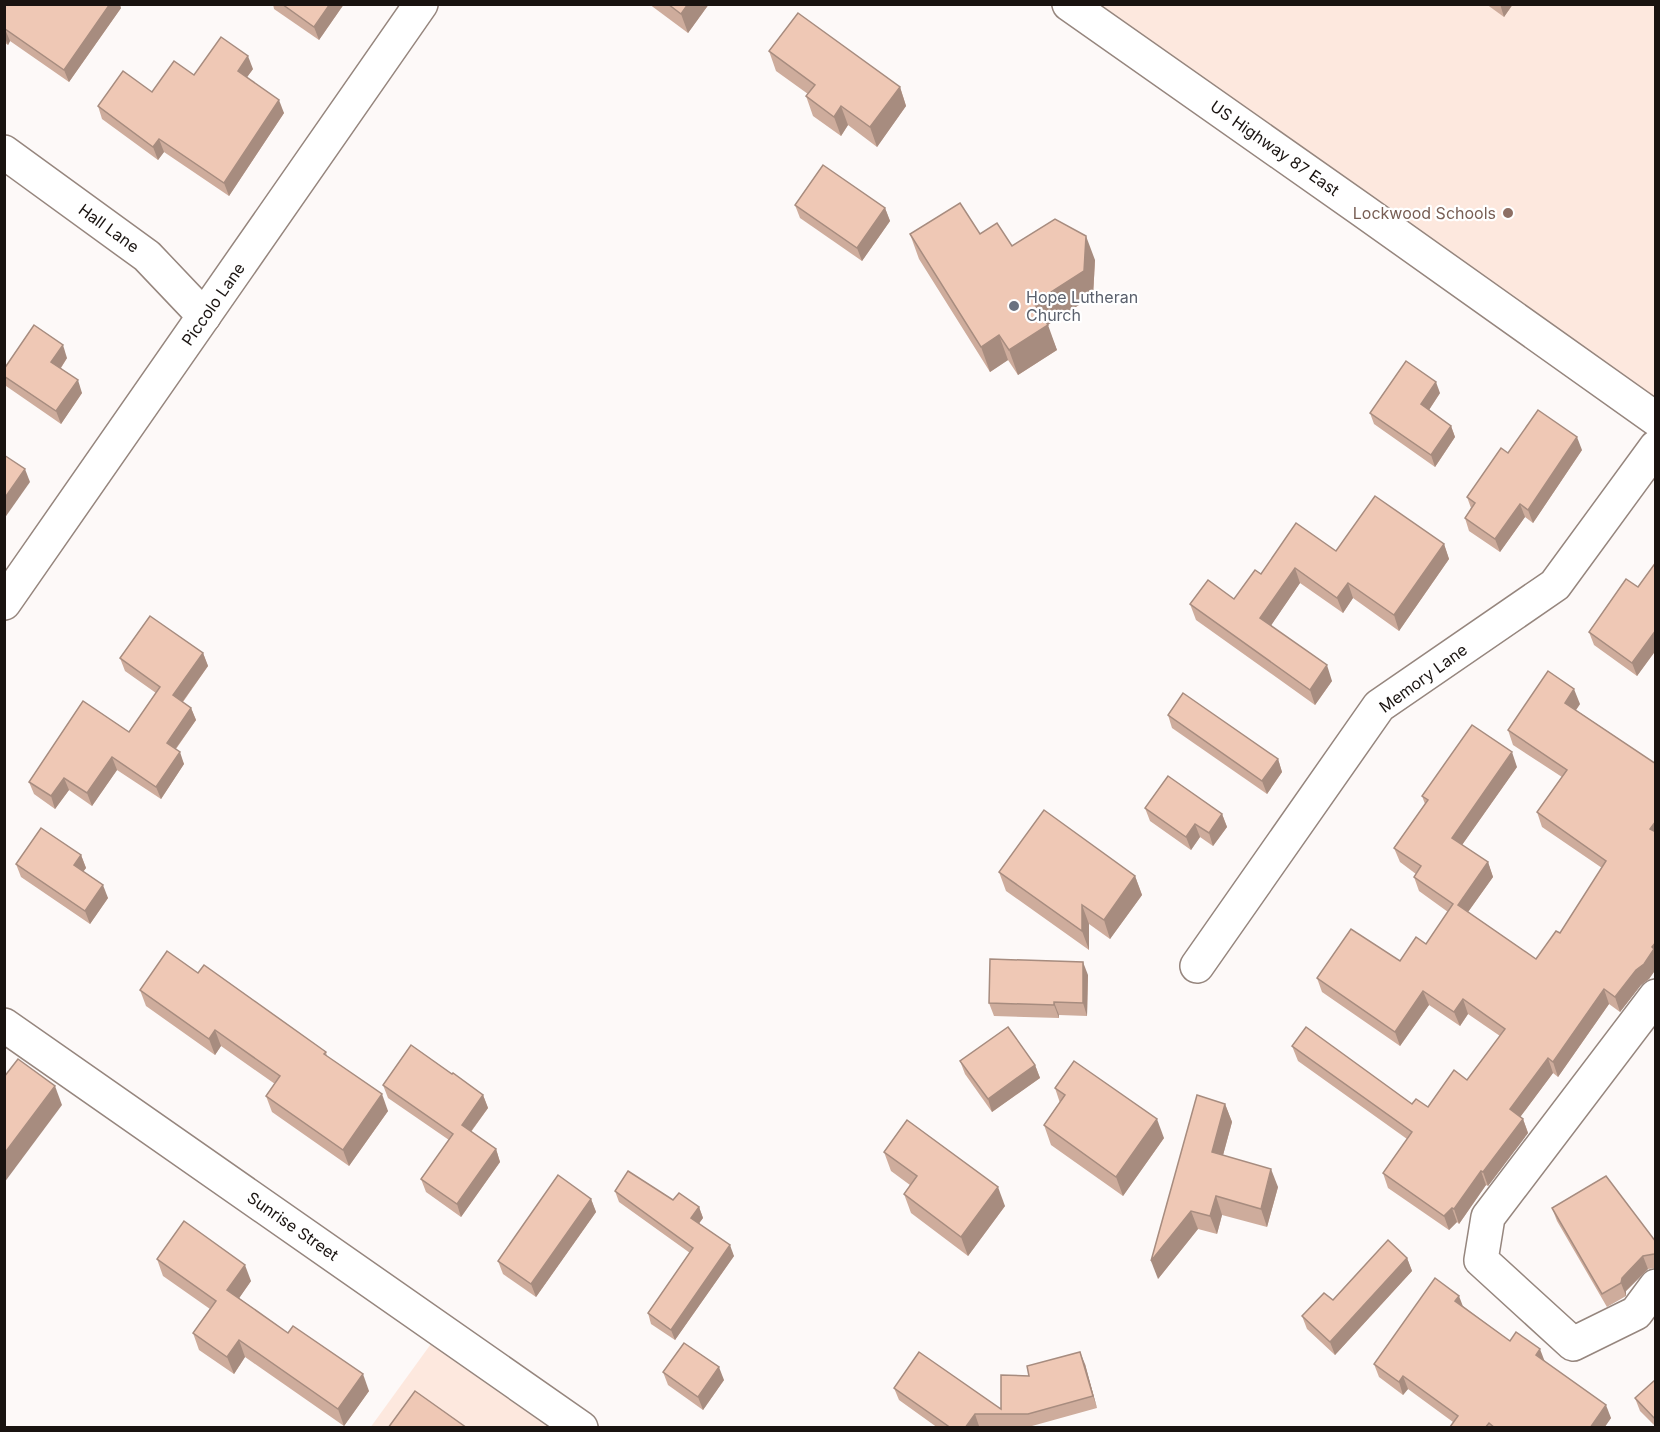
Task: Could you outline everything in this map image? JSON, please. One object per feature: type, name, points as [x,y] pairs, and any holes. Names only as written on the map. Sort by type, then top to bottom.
[{"type":"street","name":"Piccolo Lane","points":[[4,603],[421,4]]},
{"type":"street","name":"US Highway 87 East","points":[[1069,4],[1656,419]]},
{"type":"street","name":"Hall Lane","points":[[4,152],[147,256],[204,316]]},
{"type":"street","name":"Memory Lane","points":[[1197,966],[1379,705],[1555,585],[1656,447]]},
{"type":"street","points":[[1656,996],[1488,1217],[1481,1260],[1573,1344],[1636,1313],[1656,1286]]},
{"type":"street","name":"Sunrise Street","points":[[4,1025],[581,1428]]},
{"type":"shaded area","name":"Lockwood Schools","points":[[1065,5],[1655,5],[1655,421]]},
{"type":"shaded area","points":[[441,1330],[581,1428],[370,1428]]},
{"type":"building","points":[[4,4],[110,4],[64,70],[4,30]]},
{"type":"building","points":[[282,4],[330,4],[314,27]]},
{"type":"building","points":[[668,4],[688,4],[681,14]]},
{"type":"building","points":[[798,13],[900,87],[870,127],[841,106],[834,117],[806,96],[815,85],[769,51]]},
{"type":"building","points":[[221,37],[248,56],[238,71],[279,100],[224,183],[159,139],[153,147],[98,106],[123,71],[152,92],[174,61],[194,75]]},
{"type":"building","points":[[823,165],[885,208],[857,248],[795,205]]},
{"type":"building","points":[[960,203],[980,234],[997,223],[1012,246],[1055,219],[1086,236],[1084,271],[1034,303],[1048,325],[1009,350],[999,335],[981,347],[910,234]]},
{"type":"building","points":[[34,325],[63,345],[51,362],[78,380],[56,411],[4,376],[4,369]]},
{"type":"building","points":[[1406,361],[1436,382],[1421,404],[1451,426],[1431,455],[1370,413]]},
{"type":"building","points":[[1538,410],[1577,437],[1528,510],[1520,504],[1495,539],[1465,518],[1475,503],[1467,497],[1501,448],[1508,453]]},
{"type":"building","points":[[4,455],[25,469],[4,499]]},
{"type":"building","points":[[1375,496],[1444,544],[1394,615],[1348,583],[1337,598],[1295,568],[1260,618],[1327,665],[1310,690],[1190,604],[1208,580],[1234,599],[1255,570],[1261,574],[1296,523],[1336,551]]},
{"type":"building","points":[[1656,562],[1656,630],[1632,663],[1589,632],[1626,579],[1638,587]]},
{"type":"building","points":[[150,616],[203,653],[173,695],[191,708],[167,743],[180,752],[156,787],[112,757],[87,793],[64,778],[51,796],[29,782],[83,701],[129,732],[160,687],[120,658]]},
{"type":"building","points":[[1548,671],[1574,689],[1565,703],[1656,764],[1656,821],[1650,829],[1656,832],[1656,942],[1644,964],[1636,970],[1615,997],[1604,989],[1553,1062],[1548,1058],[1510,1109],[1523,1119],[1454,1209],[1452,1208],[1444,1216],[1383,1173],[1412,1132],[1292,1046],[1306,1027],[1412,1104],[1416,1099],[1428,1107],[1454,1070],[1467,1080],[1505,1029],[1463,999],[1454,1012],[1423,991],[1395,1032],[1317,978],[1351,929],[1400,961],[1416,937],[1426,944],[1453,904],[1414,877],[1421,866],[1394,848],[1428,800],[1422,796],[1472,725],[1512,752],[1452,838],[1488,862],[1458,905],[1536,959],[1556,931],[1560,933],[1606,861],[1537,812],[1567,770],[1508,730]]},
{"type":"building","points":[[1183,693],[1278,759],[1262,781],[1168,715]]},
{"type":"building","points":[[1168,776],[1222,814],[1209,833],[1195,824],[1186,837],[1145,808]]},
{"type":"building","points":[[1044,810],[1135,876],[1104,920],[1082,905],[1082,931],[999,872]]},
{"type":"building","points":[[41,828],[81,855],[74,865],[103,885],[85,911],[16,864]]},
{"type":"building","points":[[167,951],[198,973],[204,965],[382,1094],[343,1150],[266,1096],[280,1076],[215,1030],[209,1039],[140,990]]},
{"type":"building","points":[[990,959],[1083,962],[1083,1003],[1054,1002],[1054,1005],[989,1003]]},
{"type":"building","points":[[1008,1027],[1035,1065],[988,1099],[960,1061]]},
{"type":"building","points":[[411,1045],[483,1095],[462,1125],[496,1149],[457,1204],[421,1179],[453,1134],[383,1085]]},
{"type":"building","points":[[18,1059],[55,1086],[4,1154],[4,1077]]},
{"type":"building","points":[[1074,1061],[1157,1119],[1116,1177],[1044,1125],[1065,1095],[1055,1088]]},
{"type":"building","points":[[1197,1095],[1225,1104],[1212,1152],[1271,1169],[1261,1209],[1216,1196],[1210,1216],[1191,1211],[1151,1261]]},
{"type":"building","points":[[907,1120],[998,1187],[961,1237],[904,1194],[917,1176],[884,1152]]},
{"type":"building","points":[[628,1171],[673,1200],[679,1193],[699,1207],[691,1218],[730,1245],[671,1330],[648,1313],[693,1248],[615,1191]]},
{"type":"building","points":[[558,1175],[591,1199],[531,1284],[498,1261]]},
{"type":"building","points":[[1606,1176],[1656,1242],[1656,1253],[1643,1256],[1622,1278],[1621,1283],[1602,1294],[1552,1208]]},
{"type":"building","points":[[184,1221],[245,1265],[227,1290],[288,1333],[293,1326],[363,1374],[338,1409],[239,1340],[227,1357],[193,1333],[216,1301],[157,1259]]},
{"type":"building","points":[[1388,1240],[1407,1258],[1330,1342],[1302,1316],[1324,1293],[1333,1300]]},
{"type":"building","points":[[1435,1278],[1459,1296],[1455,1301],[1510,1341],[1516,1332],[1540,1349],[1536,1355],[1606,1405],[1590,1428],[1495,1428],[1489,1423],[1485,1428],[1451,1428],[1458,1416],[1403,1376],[1399,1382],[1374,1364]]},
{"type":"building","points":[[684,1343],[719,1367],[698,1397],[663,1372]]},
{"type":"building","points":[[919,1352],[1001,1409],[1001,1375],[1029,1376],[1027,1366],[1080,1352],[1093,1396],[1028,1414],[975,1414],[965,1428],[951,1428],[894,1388]]},
{"type":"building","points":[[1656,1381],[1656,1420],[1635,1398]]},
{"type":"building","points":[[415,1391],[467,1428],[388,1428]]},
{"type":"place","name":"Lockwood Schools","points":[[1508,213]]},
{"type":"place","name":"Hope Lutheran Church","points":[[1014,306]]}]
